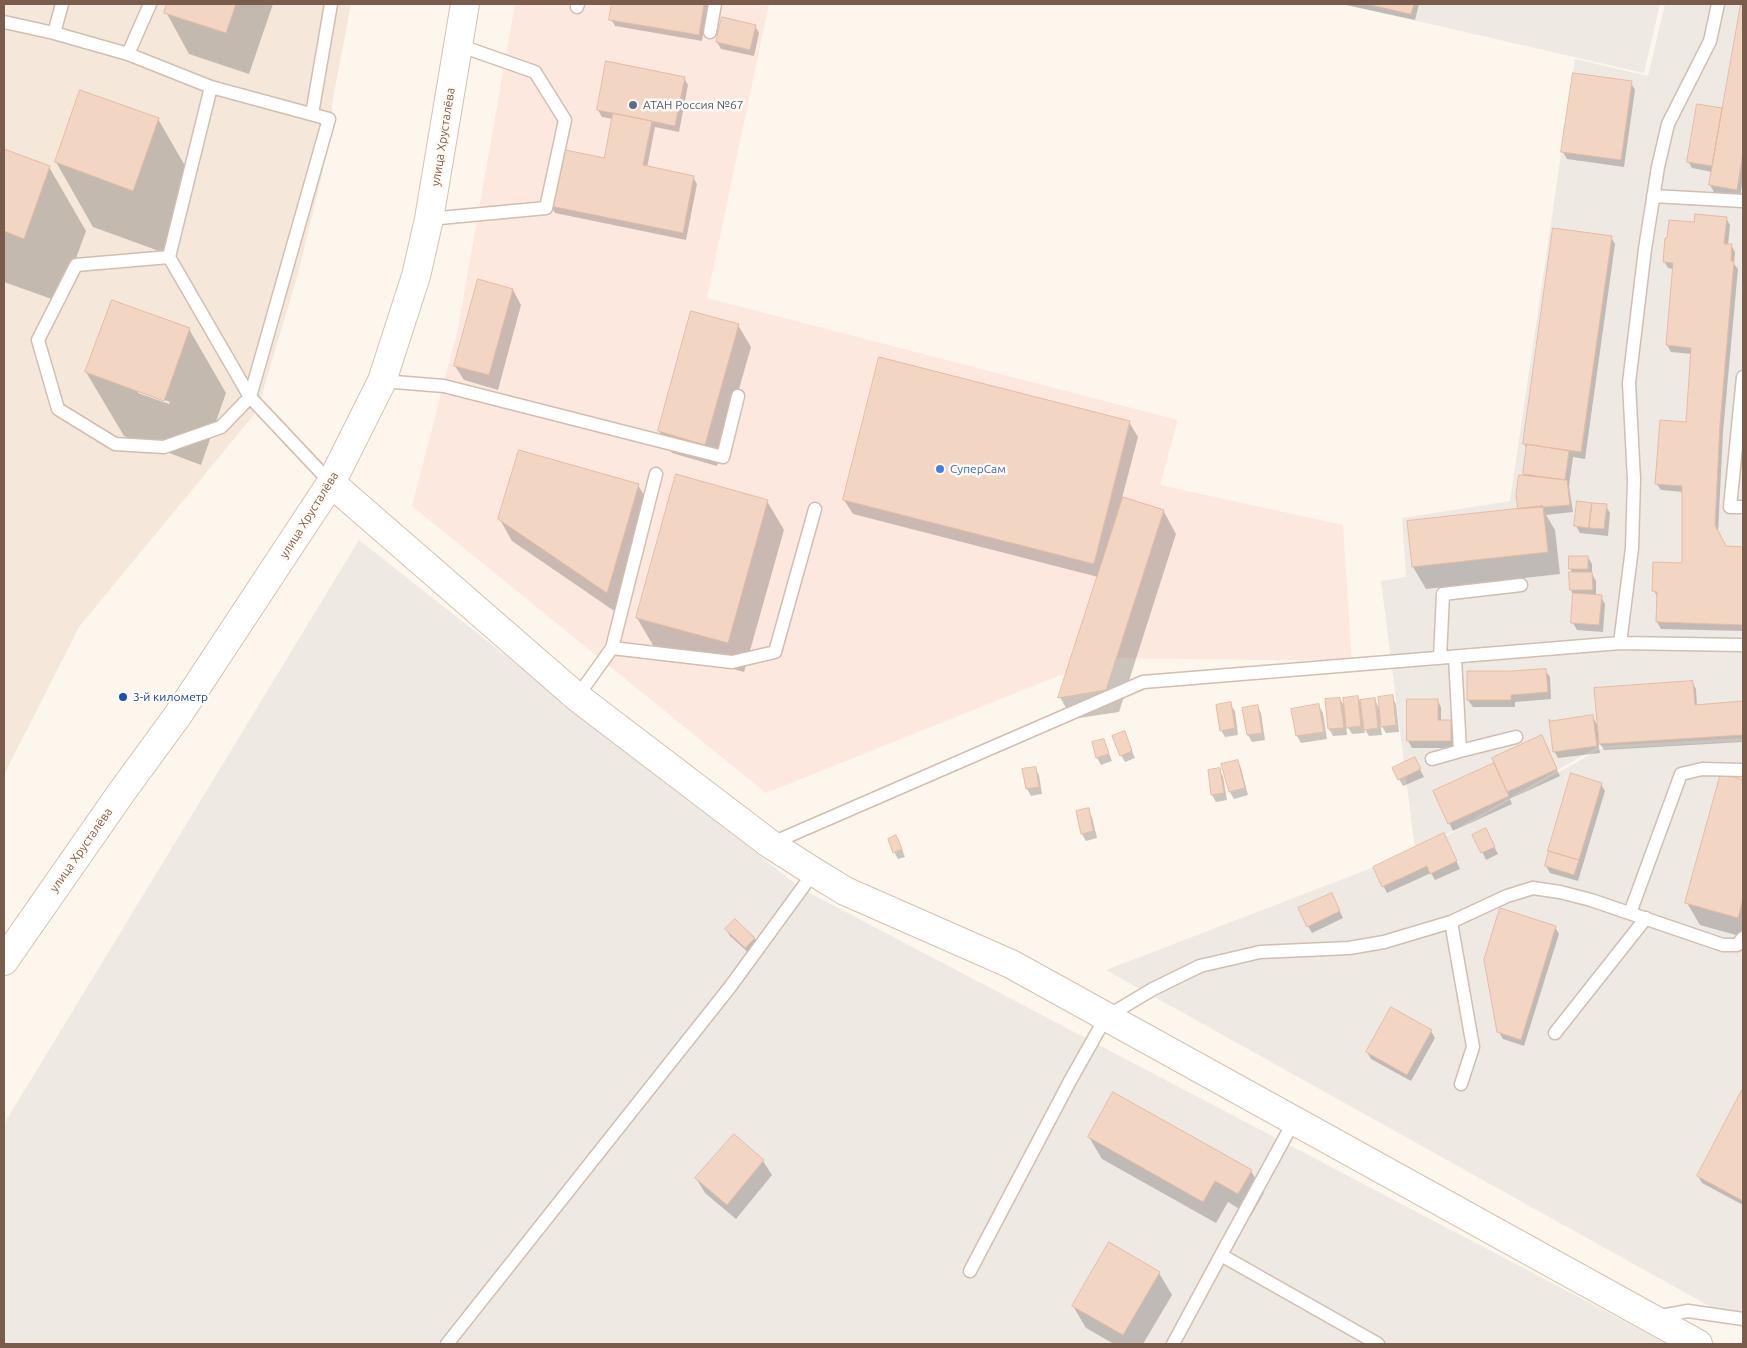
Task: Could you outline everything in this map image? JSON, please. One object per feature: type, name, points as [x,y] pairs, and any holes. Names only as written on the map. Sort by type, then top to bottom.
[{"type":"main road","name":"улица Хрусталёва","points":[[4,961],[178,715],[332,483],[382,381],[416,276],[430,219],[465,4]]},
{"type":"main road","points":[[332,483],[577,697],[770,844],[814,872],[846,891],[1011,964],[1698,1344]]},
{"type":"lane","points":[[54,33],[62,4]]},
{"type":"lane","points":[[128,54],[150,4]]},
{"type":"lane","points":[[312,114],[331,4]]},
{"type":"lane","points":[[710,32],[716,4]]},
{"type":"lane","points":[[1620,643],[1632,548],[1634,480],[1629,383],[1636,314],[1653,196],[1668,124],[1710,41],[1718,4]]},
{"type":"lane","points":[[4,22],[54,33],[128,54],[211,87],[329,119],[250,397],[221,427],[164,447],[115,444],[58,409],[38,340],[76,265],[169,257]]},
{"type":"lane","points":[[430,219],[546,208],[565,120],[535,72],[458,46]]},
{"type":"lane","points":[[211,87],[169,257],[250,397],[332,483]]},
{"type":"lane","points":[[1653,196],[1743,201]]},
{"type":"lane","points":[[1743,377],[1730,507],[1743,507]]},
{"type":"lane","points":[[382,381],[444,386],[723,457],[738,396]]},
{"type":"lane","points":[[577,697],[612,648],[656,474]]},
{"type":"lane","points":[[612,648],[732,662],[775,652],[815,509]]},
{"type":"lane","points":[[1440,658],[1443,594],[1521,585]]},
{"type":"lane","points":[[770,844],[1143,682],[1620,643],[1743,645]]},
{"type":"lane","points":[[1455,657],[1460,750]]},
{"type":"lane","points":[[1432,759],[1460,750],[1516,737]]},
{"type":"lane","points":[[1630,913],[1681,774],[1702,769],[1743,770]]},
{"type":"lane","points":[[447,1344],[730,987],[814,872]]},
{"type":"lane","points":[[970,1272],[1065,1090],[1106,1017],[1153,989],[1200,966],[1260,952],[1349,948],[1384,942],[1451,922],[1507,896],[1533,888],[1560,892],[1646,918],[1723,945],[1737,945],[1743,938]]},
{"type":"lane","points":[[1555,1033],[1646,918]]},
{"type":"lane","points":[[1451,922],[1473,1047],[1461,1084]]},
{"type":"lane","points":[[1173,1344],[1294,1121]]},
{"type":"lane","points":[[1221,1255],[1378,1344]]},
{"type":"lane","points":[[1650,1318],[1688,1311],[1743,1319]]},
{"type":"shaded area","points":[[4,4],[351,4],[332,104],[333,129],[298,274],[257,411],[79,627],[4,775]]},
{"type":"shaded area","points":[[515,4],[769,4],[707,298],[1178,420],[1160,485],[1343,525],[1352,661],[1103,658],[766,793],[412,506],[458,328]]},
{"type":"shaded area","points":[[1343,4],[1660,4],[1644,73]]},
{"type":"shaded area","points":[[1665,4],[1743,4],[1743,738],[1599,746],[1430,844],[1415,849],[1381,581],[1406,577],[1402,518],[1510,501],[1575,59],[1648,76]]},
{"type":"shaded area","points":[[359,540],[802,889],[1668,1344],[4,1344],[4,1124]]},
{"type":"shaded area","points":[[1743,741],[1743,1325],[1106,970],[1429,846],[1600,749]]},
{"type":"building","points":[[167,4],[236,4],[226,33],[164,13]]},
{"type":"building","points":[[612,4],[704,4],[699,35],[609,20]]},
{"type":"building","points":[[1366,4],[1414,4],[1411,14]]},
{"type":"building","points":[[1741,4],[1743,4],[1743,153],[1737,190],[1709,185]]},
{"type":"building","points":[[722,17],[756,25],[750,50],[716,42]]},
{"type":"building","points":[[606,61],[685,77],[675,126],[597,110]]},
{"type":"building","points":[[1573,73],[1632,81],[1621,160],[1561,152]]},
{"type":"building","points":[[80,90],[159,118],[133,191],[55,162]]},
{"type":"building","points":[[1697,104],[1722,108],[1712,166],[1687,162]]},
{"type":"building","points":[[613,113],[652,121],[643,165],[694,176],[683,233],[550,206],[561,149],[604,158]]},
{"type":"building","points":[[4,149],[50,166],[24,239],[4,231]]},
{"type":"building","points":[[1695,214],[1727,217],[1724,244],[1732,244],[1731,261],[1734,261],[1720,424],[1715,525],[1726,546],[1743,547],[1743,625],[1656,622],[1657,592],[1652,591],[1653,562],[1682,563],[1682,486],[1655,484],[1660,420],[1686,422],[1691,348],[1666,345],[1673,263],[1663,262],[1665,238],[1667,238],[1669,220],[1694,222]]},
{"type":"building","points":[[1553,228],[1612,236],[1581,452],[1523,444]]},
{"type":"building","points":[[478,279],[513,289],[489,375],[454,366]]},
{"type":"building","points":[[112,300],[190,328],[164,401],[85,372]]},
{"type":"building","points":[[691,311],[739,324],[705,445],[658,431]]},
{"type":"building","points":[[879,357],[1130,421],[1094,564],[843,500]]},
{"type":"building","points":[[1527,444],[1569,451],[1565,480],[1523,474]]},
{"type":"building","points":[[519,450],[639,484],[607,593],[498,519]]},
{"type":"building","points":[[676,474],[768,500],[728,643],[636,618]]},
{"type":"building","points":[[1519,475],[1567,480],[1570,505],[1518,509],[1516,495]]},
{"type":"building","points":[[1123,497],[1164,510],[1106,690],[1058,698]]},
{"type":"building","points":[[1577,501],[1592,503],[1589,528],[1574,526]]},
{"type":"building","points":[[1592,503],[1607,504],[1604,529],[1589,528]]},
{"type":"building","points":[[1543,506],[1548,552],[1412,567],[1407,521]]},
{"type":"building","points":[[1569,556],[1588,556],[1588,569],[1569,569]]},
{"type":"building","points":[[1569,572],[1592,572],[1593,590],[1570,590]]},
{"type":"building","points":[[1573,593],[1602,595],[1599,625],[1571,623]]},
{"type":"building","points":[[1546,669],[1548,692],[1511,695],[1511,700],[1467,700],[1467,671]]},
{"type":"building","points":[[1693,681],[1695,705],[1743,701],[1743,735],[1599,744],[1594,688]]},
{"type":"building","points":[[1393,695],[1396,725],[1381,727],[1378,697]]},
{"type":"building","points":[[1358,696],[1361,726],[1346,728],[1343,698]]},
{"type":"building","points":[[1340,698],[1344,728],[1328,729],[1325,699]]},
{"type":"building","points":[[1375,698],[1378,728],[1364,730],[1360,700]]},
{"type":"building","points":[[1407,699],[1438,699],[1438,720],[1451,720],[1451,741],[1407,741]]},
{"type":"building","points":[[1231,702],[1235,728],[1220,731],[1216,705]]},
{"type":"building","points":[[1319,704],[1324,732],[1296,736],[1291,709]]},
{"type":"building","points":[[1258,705],[1262,733],[1247,735],[1242,708]]},
{"type":"building","points":[[1593,715],[1597,746],[1553,752],[1549,721]]},
{"type":"building","points":[[1125,731],[1132,751],[1120,756],[1112,736]]},
{"type":"building","points":[[1542,735],[1557,769],[1507,792],[1492,758]]},
{"type":"building","points":[[1104,739],[1109,754],[1096,758],[1092,742]]},
{"type":"building","points":[[1415,757],[1421,769],[1398,780],[1392,768]]},
{"type":"building","points":[[1238,760],[1245,788],[1229,792],[1221,764]]},
{"type":"building","points":[[1494,763],[1509,796],[1448,824],[1433,791]]},
{"type":"building","points":[[1036,767],[1039,787],[1026,789],[1022,769]]},
{"type":"building","points":[[1220,768],[1224,793],[1211,795],[1208,770]]},
{"type":"building","points":[[1571,773],[1602,783],[1579,860],[1548,851]]},
{"type":"building","points":[[1721,773],[1743,780],[1743,899],[1738,918],[1685,903]]},
{"type":"building","points":[[1089,808],[1093,831],[1081,834],[1076,811]]},
{"type":"building","points":[[1486,828],[1495,847],[1481,853],[1472,835]]},
{"type":"building","points":[[1444,833],[1457,861],[1430,874],[1427,866],[1382,887],[1373,867]]},
{"type":"building","points":[[896,835],[902,849],[893,853],[888,839]]},
{"type":"building","points":[[1549,851],[1579,860],[1574,875],[1545,866]]},
{"type":"building","points":[[1332,893],[1340,911],[1307,927],[1298,908]]},
{"type":"building","points":[[1500,908],[1556,926],[1521,1040],[1497,1032],[1484,960]]},
{"type":"building","points":[[735,919],[755,938],[745,948],[725,929]]},
{"type":"building","points":[[1391,1007],[1432,1030],[1407,1075],[1366,1052]]},
{"type":"building","points":[[1743,1088],[1743,1201],[1697,1176]]},
{"type":"building","points":[[1113,1092],[1252,1170],[1238,1194],[1215,1181],[1203,1202],[1088,1137]]},
{"type":"building","points":[[734,1134],[764,1160],[727,1205],[695,1178]]},
{"type":"building","points":[[1109,1242],[1160,1272],[1123,1335],[1072,1306]]},
{"type":"place","name":"АТАН Россия №67","points":[[633,105]]},
{"type":"place","name":"СуперСам","points":[[940,469]]},
{"type":"place","name":"3-й километр","points":[[123,697]]}]
